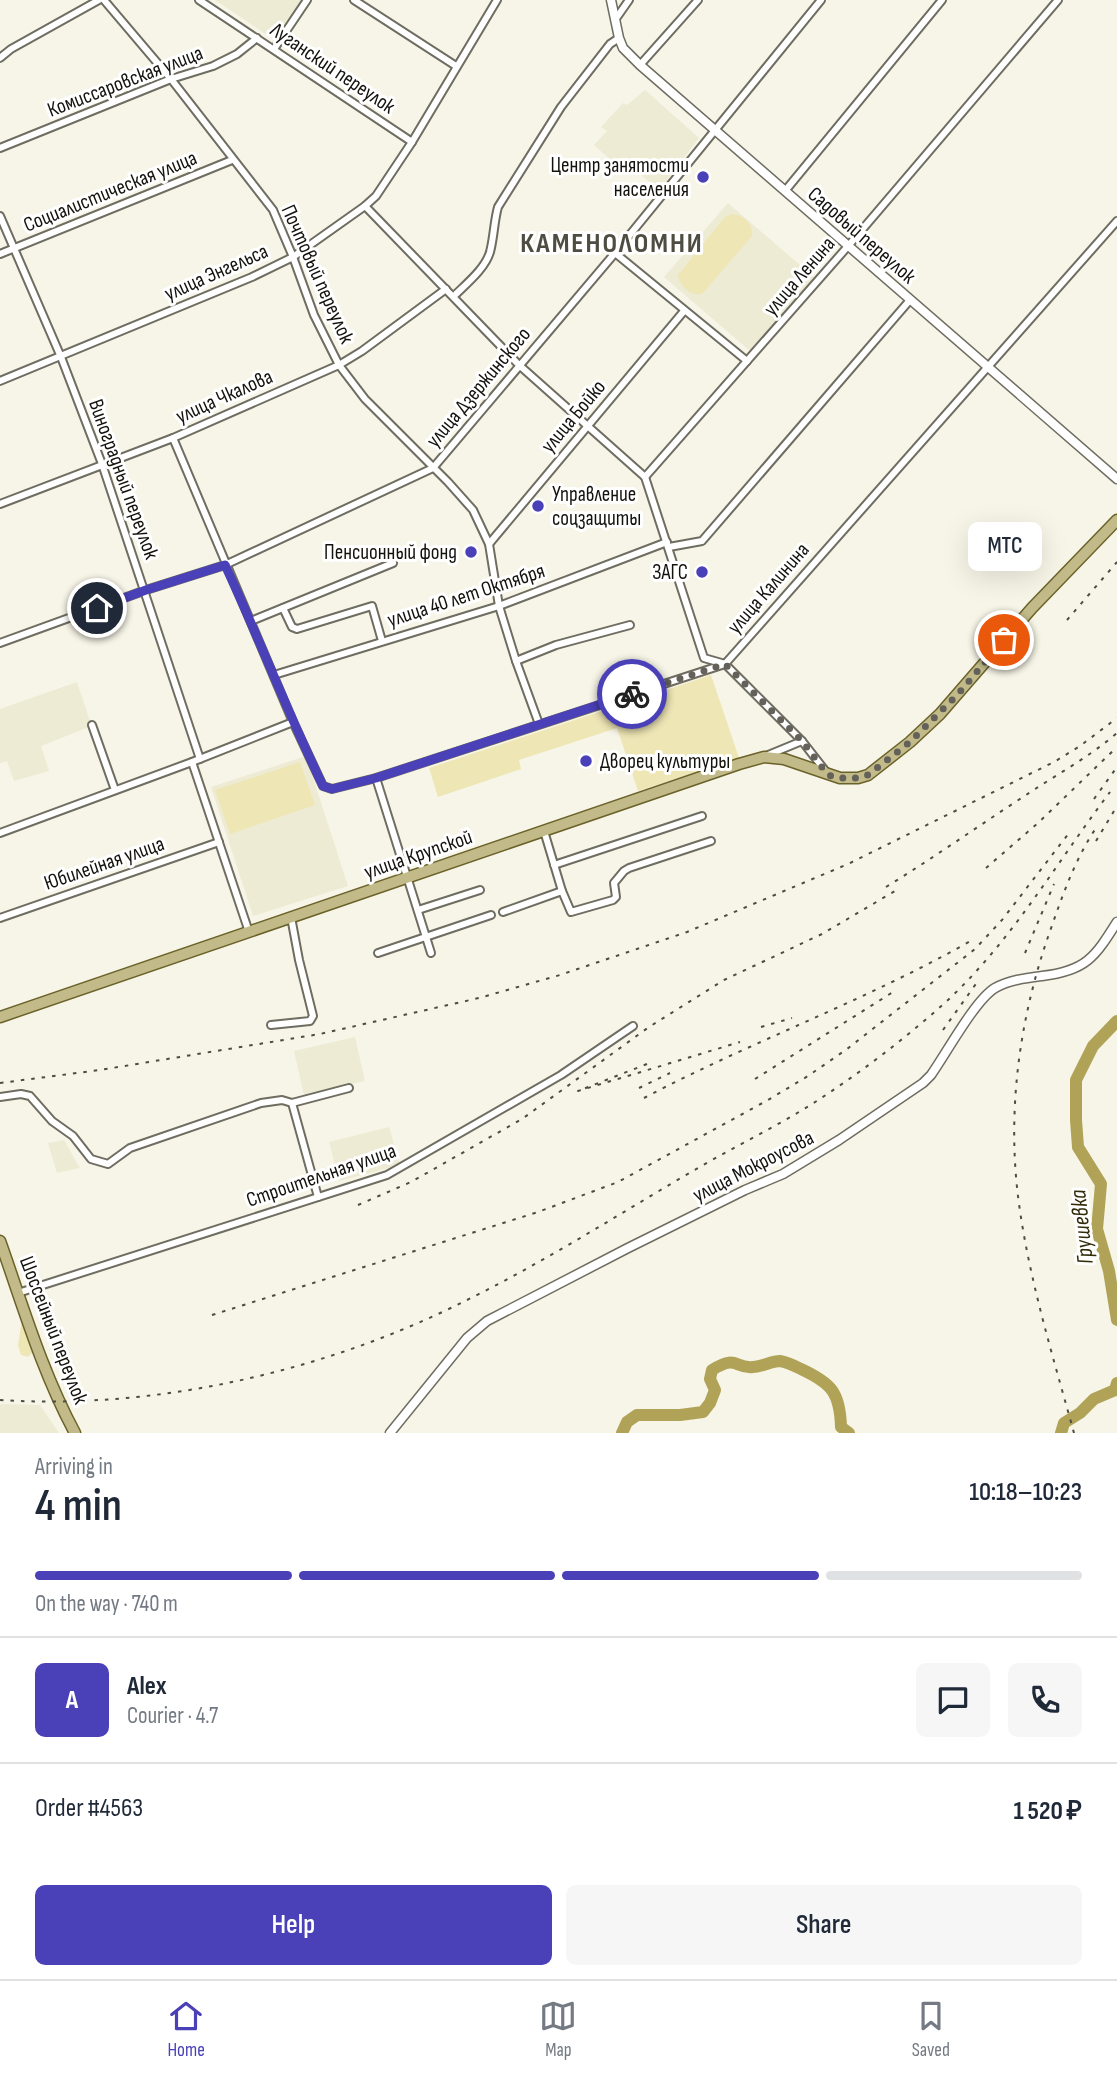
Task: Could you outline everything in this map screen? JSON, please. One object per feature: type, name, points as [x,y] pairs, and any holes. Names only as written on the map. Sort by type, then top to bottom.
[{"type":"main road","name":"улица Крупской","points":[[0,1017],[764,757],[785,759],[828,775],[850,779],[868,775],[910,742],[940,713],[1032,608],[1117,520]]},
{"type":"main road","name":"Шоссейный переулок","points":[[0,1241],[47,1377],[75,1433]]},
{"type":"street","points":[[0,58],[11,49],[101,0]]},
{"type":"street","name":"Почтовый переулок","points":[[101,0],[171,79],[273,210],[314,315],[339,365],[365,399],[473,510],[489,544],[499,606],[539,724]]},
{"type":"street","name":"Луганский переулок","points":[[200,0],[412,142]]},
{"type":"street","points":[[274,49],[307,0]]},
{"type":"street","points":[[354,0],[456,66]]},
{"type":"street","name":"улица Энгельса","points":[[0,381],[252,277],[293,257],[365,206],[376,196],[412,142],[497,0]]},
{"type":"street","name":"Садовый переулок","points":[[611,0],[623,48],[640,65],[1117,479]]},
{"type":"street","points":[[615,20],[629,0]]},
{"type":"street","points":[[640,65],[698,0]]},
{"type":"street","name":"улица Дзержинского","points":[[0,643],[146,590],[225,565],[433,468],[615,253],[821,0]]},
{"type":"street","points":[[785,191],[942,0]]},
{"type":"street","name":"улица Ленина","points":[[645,477],[849,245],[1058,0]]},
{"type":"street","name":"Комиссаровская улица","points":[[0,148],[171,79],[213,66],[237,54],[257,38]]},
{"type":"street","points":[[454,296],[474,276],[490,254],[498,207],[561,107],[610,44],[619,38]]},
{"type":"street","name":"Социалистическая улица","points":[[0,254],[232,160]]},
{"type":"street","points":[[365,206],[519,365],[645,477],[704,658],[725,664],[802,741],[828,775]]},
{"type":"street","name":"Виноградный переулок","points":[[0,216],[61,357],[102,464],[200,759]]},
{"type":"street","name":"улица Калинина","points":[[293,722],[323,786],[332,789],[376,778],[725,664],[1117,221]]},
{"type":"street","points":[[615,253],[747,361]]},
{"type":"street","name":"улица Чкалова","points":[[0,504],[173,438],[339,365],[446,289]]},
{"type":"street","name":"улица 40 лет Октября","points":[[274,675],[499,606],[668,544],[702,541],[910,300]]},
{"type":"street","name":"улица Бойко","points":[[489,544],[684,311]]},
{"type":"street","points":[[0,833],[293,722],[173,438]]},
{"type":"street","points":[[251,621],[393,563]]},
{"type":"street","points":[[283,608],[292,626],[297,629],[372,606],[382,641]]},
{"type":"street","points":[[516,661],[556,645],[630,625]]},
{"type":"street","points":[[92,724],[116,790]]},
{"type":"street","points":[[764,757],[802,741]]},
{"type":"street","points":[[192,762],[249,932]]},
{"type":"street","points":[[376,778],[431,953]]},
{"type":"street","points":[[554,865],[702,816]]},
{"type":"street","points":[[544,831],[571,912],[613,900],[614,883],[624,871],[711,841]]},
{"type":"street","name":"Юбилейная улица","points":[[0,918],[219,842]]},
{"type":"street","points":[[418,910],[480,890]]},
{"type":"street","points":[[503,912],[562,891]]},
{"type":"street","points":[[379,953],[491,915]]},
{"type":"street","points":[[271,1025],[310,1021],[313,1016],[291,917]]},
{"type":"street","name":"улица Мокроусова","points":[[390,1433],[467,1338],[487,1321],[628,1248],[783,1174],[830,1146],[923,1083],[989,992],[1010,981],[1057,974],[1087,962],[1097,953],[1117,922]]},
{"type":"street","name":"Строительная улица","points":[[18,1293],[387,1175],[561,1075],[633,1026]]},
{"type":"street","points":[[0,1097],[20,1094],[30,1096],[52,1121],[73,1136],[91,1159],[108,1164],[130,1148],[249,1107],[282,1100],[292,1103],[349,1088]]},
{"type":"street","points":[[292,1103],[318,1197]]},
{"type":"shaded area","points":[[215,0],[301,0],[277,37],[270,37]]},
{"type":"shaded area","points":[[645,90],[699,138],[659,190],[638,172],[624,172],[594,145],[607,131],[601,127],[623,103],[627,105]]},
{"type":"shaded area","points":[[728,203],[814,277],[750,351],[664,277]]},
{"type":"shaded area","points":[[732,214],[747,221],[752,236],[703,293],[695,294],[687,290],[678,275],[725,217]]},
{"type":"shaded area","points":[[711,675],[739,758],[638,791],[617,728],[519,760],[521,769],[438,797],[429,768]]},
{"type":"shaded area","points":[[77,682],[90,721],[89,727],[41,746],[49,771],[14,781],[7,761],[0,763],[0,709]]},
{"type":"shaded area","points":[[306,756],[348,886],[253,916],[211,787]]},
{"type":"shaded area","points":[[300,762],[315,805],[230,834],[215,790]]},
{"type":"shaded area","points":[[355,1037],[365,1081],[304,1095],[294,1051]]},
{"type":"shaded area","points":[[389,1127],[400,1165],[339,1181],[329,1142]]},
{"type":"shaded area","points":[[64,1140],[80,1168],[57,1173],[48,1143]]},
{"type":"shaded area","points":[[22,1320],[34,1351],[28,1357],[21,1355],[18,1345]]},
{"type":"shaded area","points":[[0,1404],[40,1405],[59,1433],[0,1433]]},
{"type":"waterway","name":"Грушевка","points":[[1117,1021],[1093,1046],[1076,1080],[1078,1147],[1101,1184],[1097,1229],[1109,1271],[1117,1320]]},
{"type":"waterway","name":"Грушевка","points":[[622,1433],[627,1422],[637,1415],[703,1412],[715,1390],[710,1379],[712,1370],[720,1365],[731,1363],[753,1367],[780,1361],[791,1364],[827,1384],[839,1405],[841,1427],[849,1433]]},
{"type":"waterway","name":"Грушевка","points":[[1061,1433],[1064,1423],[1080,1413],[1094,1399],[1115,1390],[1117,1383]]},
{"type":"railway","points":[[1067,620],[1117,562]]},
{"type":"railway","points":[[0,1083],[100,1070],[320,1034],[479,998],[560,975],[687,932],[848,864],[1054,762],[1117,718]]},
{"type":"railway","points":[[886,887],[1083,759],[1117,733]]},
{"type":"railway","points":[[986,868],[1038,823],[1117,747]]},
{"type":"railway","points":[[1094,799],[1117,767]]},
{"type":"railway","points":[[0,1400],[120,1399],[240,1380],[357,1347],[413,1325],[524,1270],[812,1104],[865,1068],[916,1028],[948,1000],[993,952],[1110,792]]},
{"type":"railway","points":[[1096,841],[1117,806]]},
{"type":"railway","points":[[1074,1433],[1030,1267],[1016,1176],[1015,1106],[1023,1036],[1038,968],[1069,880],[1096,828]]},
{"type":"railway","points":[[212,1315],[538,1212],[618,1182],[768,1100],[847,1049],[975,949],[1002,920],[1069,833]]},
{"type":"railway","points":[[1025,953],[1054,884]]},
{"type":"railway","points":[[358,1205],[411,1182],[522,1119],[649,1027],[724,980],[822,934],[900,888]]},
{"type":"railway","points":[[644,1098],[893,982],[974,939]]},
{"type":"railway","points":[[943,1030],[978,981]]},
{"type":"railway","points":[[755,1079],[893,992]]},
{"type":"railway","points":[[761,1027],[792,1018]]},
{"type":"railway","points":[[647,1064],[578,1091],[740,1042]]},
{"type":"railway","points":[[639,1088],[670,1073]]},
{"type":"way so far","points":[[632,694],[725,664],[802,741],[828,775],[858,778],[868,775],[910,742],[958,694],[1004,640]]},
{"type":"place","name":"Центр занятости населения","points":[[703,177]]},
{"type":"place","name":"Управление соцзащиты","points":[[538,506]]},
{"type":"place","name":"Пенсионный фонд","points":[[471,552]]},
{"type":"place","name":"ЗАГС","points":[[702,572]]},
{"type":"place","name":"МТС","points":[[1004,640]]},
{"type":"place","name":"Дворец культуры","points":[[586,761]]},
{"type":"district","name":"КАМЕНОЛОМНИ","points":[[612,242]]},
{"type":"route","points":[[97,608],[225,565],[323,786],[332,789],[376,778],[632,694]]}]
